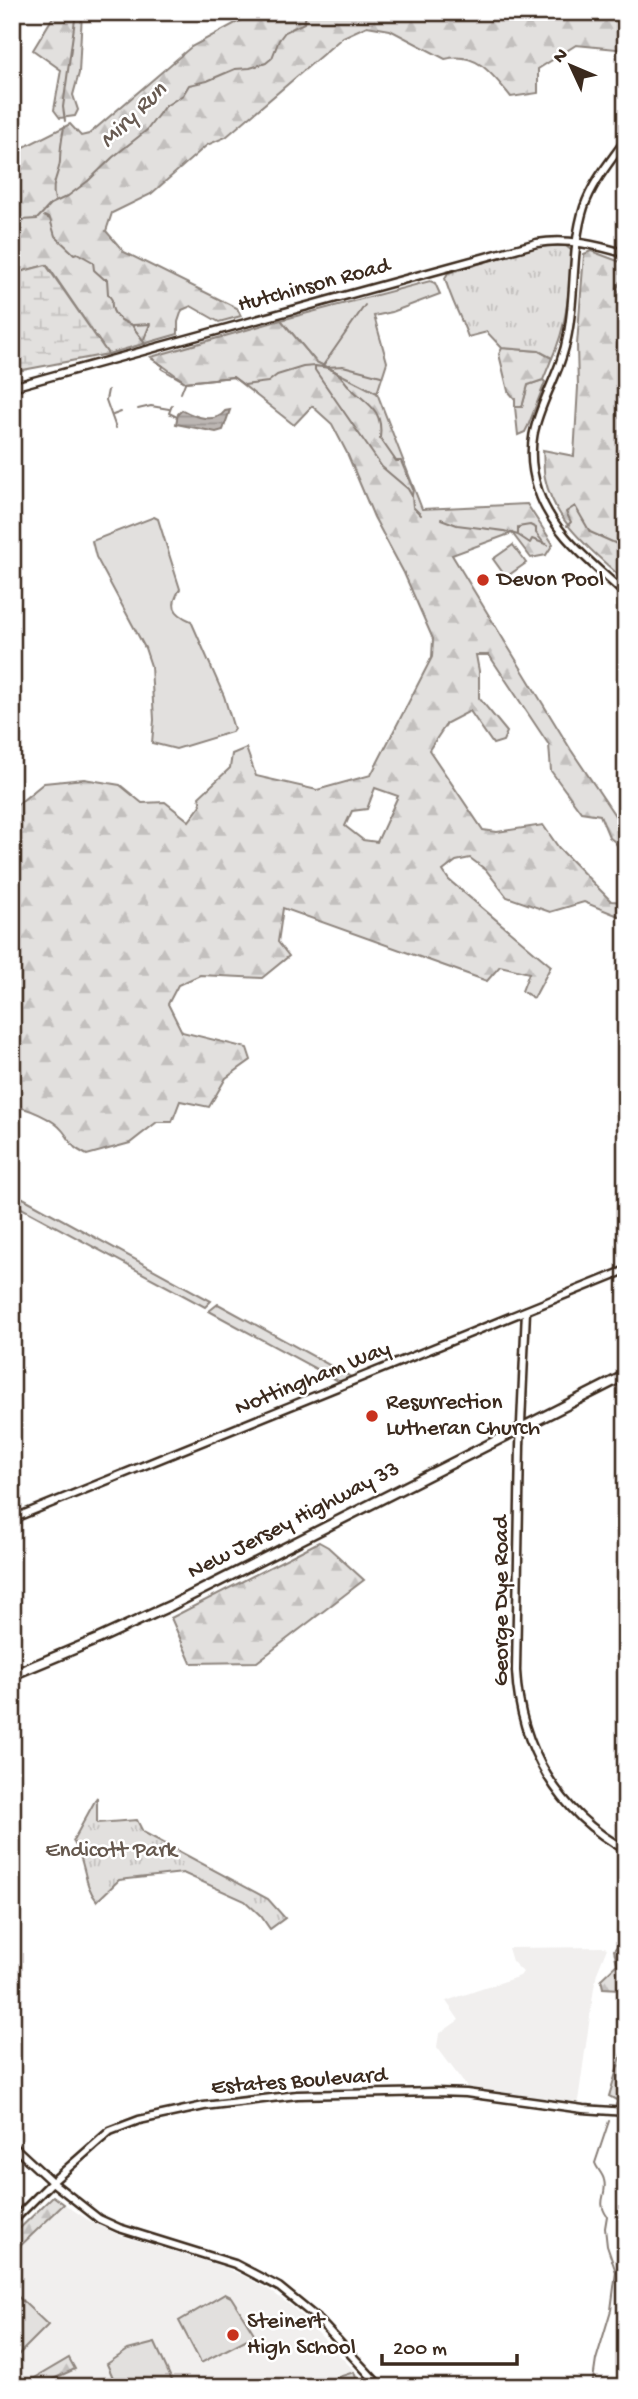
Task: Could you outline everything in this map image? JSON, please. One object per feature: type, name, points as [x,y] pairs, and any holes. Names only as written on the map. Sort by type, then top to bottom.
[{"type":"main road","name":"New Jersey Highway 33","points":[[12,1675],[165,1608],[626,1375]]},
{"type":"street","points":[[626,139],[592,189],[584,208],[569,331],[535,425],[532,450],[533,472],[542,502],[556,525],[626,594]]},
{"type":"street","name":"Hutchinson Road","points":[[12,387],[537,243],[578,242],[626,254]]},
{"type":"street","name":"Nottingham Way","points":[[12,1519],[626,1270]]},
{"type":"street","name":"George Dye Road","points":[[526,1311],[516,1671],[519,1699],[524,1724],[540,1763],[563,1799],[594,1829],[626,1850]]},
{"type":"street","name":"Estates Boulevard","points":[[12,2222],[93,2144],[120,2126],[251,2099],[312,2094],[450,2092],[603,2112],[626,2112]]},
{"type":"street","points":[[12,2145],[89,2212],[110,2224],[227,2261],[250,2270],[279,2287],[317,2318],[380,2387]]},
{"type":"shaded area","points":[[182,410],[210,418],[230,410],[223,430],[216,432],[176,424],[178,414]]},
{"type":"shaded area","points":[[508,1948],[607,1948],[594,1988],[578,2101],[570,2103],[469,2090],[437,2047],[439,2034],[459,2020],[446,2001],[520,1976],[523,1972],[512,1961]]},
{"type":"shaded area","points":[[64,2204],[119,2235],[224,2267],[271,2291],[295,2309],[370,2387],[36,2387],[75,2370],[69,2358],[33,2379],[12,2380],[12,2254]]},
{"type":"green space","points":[[56,12],[82,12],[79,73],[73,95],[78,110],[75,116],[60,118],[54,110],[61,70],[33,50]]},
{"type":"green space","points":[[256,12],[626,12],[626,50],[576,45],[538,69],[538,93],[511,97],[491,73],[475,62],[456,57],[445,59],[390,30],[367,26],[343,37],[226,137],[207,145],[151,194],[112,213],[106,231],[124,252],[237,308],[241,316],[219,322],[191,306],[182,310],[178,334],[108,354],[47,265],[12,274],[12,153],[70,124],[81,136],[89,134],[191,47]]},
{"type":"green space","points":[[566,246],[572,251],[569,292],[565,319],[552,358],[539,351],[502,348],[487,332],[468,337],[447,285],[445,278],[448,273],[534,247]]},
{"type":"green space","points":[[591,251],[626,264],[626,272],[617,288],[624,307],[616,353],[626,356],[626,582],[566,523],[550,494],[544,471],[543,450],[574,456],[578,387],[577,345],[584,254]]},
{"type":"green space","points":[[46,265],[108,354],[12,372],[12,274]]},
{"type":"green space","points":[[430,281],[435,283],[440,294],[374,316],[387,362],[377,393],[316,362],[281,320]]},
{"type":"green space","points":[[281,320],[316,362],[377,393],[422,509],[527,504],[553,544],[546,555],[531,558],[512,533],[452,555],[571,750],[626,832],[626,859],[609,837],[600,815],[581,812],[551,771],[549,745],[489,655],[476,655],[479,698],[507,732],[503,741],[493,744],[470,711],[447,723],[429,750],[483,830],[497,832],[543,825],[559,848],[611,901],[626,902],[626,919],[584,902],[550,912],[507,897],[486,870],[470,858],[456,861],[443,871],[449,880],[551,966],[534,998],[522,991],[529,973],[500,966],[487,981],[283,908],[278,942],[289,956],[262,978],[200,975],[178,985],[168,1004],[182,1032],[247,1048],[251,1060],[226,1078],[209,1107],[180,1101],[172,1122],[157,1122],[130,1143],[87,1155],[74,1147],[63,1131],[47,1118],[12,1106],[12,809],[44,783],[84,779],[120,785],[142,803],[165,802],[189,821],[201,805],[199,797],[230,768],[232,754],[246,748],[256,776],[317,790],[371,775],[432,657],[433,639],[332,424],[312,406],[294,425],[233,377],[185,382],[151,357]],"holes":[[[375,788],[398,796],[377,842],[363,840],[345,826],[352,811],[367,809]]]},
{"type":"green space","points":[[502,348],[539,351],[552,358],[543,380],[528,385],[522,407],[515,407],[515,399],[508,391],[499,354]]},
{"type":"green space","points":[[543,380],[545,382],[528,426],[525,432],[518,435],[515,407],[522,407],[528,385]]},
{"type":"green space","points":[[154,517],[158,519],[180,589],[175,608],[180,615],[191,621],[224,696],[234,729],[232,732],[176,749],[152,743],[154,720],[151,666],[145,648],[96,557],[92,541]]},
{"type":"green space","points":[[513,545],[526,563],[506,577],[493,559]]},
{"type":"green space","points":[[12,1192],[211,1301],[205,1307],[12,1203]]},
{"type":"green space","points":[[218,1304],[353,1378],[340,1382],[209,1311]]},
{"type":"green space","points":[[319,1542],[364,1580],[257,1662],[191,1663],[171,1618]]},
{"type":"green space","name":"Endicott Park","points":[[97,1797],[97,1823],[137,1820],[143,1832],[268,1899],[285,1918],[270,1929],[245,1901],[183,1873],[119,1880],[97,1901],[89,1887],[81,1857],[73,1841]]},
{"type":"green space","points":[[619,1944],[626,1947],[626,1991],[603,1988],[601,1979],[617,1964],[614,1950]]},
{"type":"green space","points":[[626,2040],[626,2086],[620,2102],[609,2096]]},
{"type":"green space","points":[[53,2196],[64,2204],[12,2254],[12,2236]]},
{"type":"green space","points":[[12,2291],[48,2325],[16,2357],[12,2353]]},
{"type":"green space","points":[[225,2294],[231,2297],[255,2335],[201,2363],[179,2321]]},
{"type":"green space","points":[[155,2343],[175,2387],[117,2387],[107,2364],[128,2350]]},
{"type":"green space","points":[[69,2358],[75,2369],[36,2387],[12,2387],[12,2380],[33,2379]]},
{"type":"green space","points":[[354,2372],[359,2387],[325,2387],[323,2382]]},
{"type":"waterway","points":[[65,121],[63,107],[76,12]]},
{"type":"waterway","name":"Miry Run","points":[[12,224],[21,220],[37,219],[51,204],[68,196],[88,181],[147,130],[164,107],[183,95],[189,85],[207,81],[235,69],[266,63],[272,58],[285,32],[304,23],[307,12]]},
{"type":"waterway","points":[[55,200],[54,184],[64,127]]},
{"type":"waterway","points":[[44,216],[50,219],[55,236],[74,254],[93,262],[94,270],[107,279],[114,313],[132,325],[145,345]]},
{"type":"waterway","points":[[322,367],[365,305]]},
{"type":"waterway","points":[[133,325],[150,324],[144,339]]},
{"type":"waterway","points":[[152,359],[163,366],[162,369],[185,382],[233,377],[244,385],[268,382],[277,375],[315,366],[315,370],[382,467],[408,489],[413,507],[421,515]]},
{"type":"waterway","points":[[315,366],[336,372],[376,412],[380,438],[396,461],[401,461],[413,489],[412,495]]},
{"type":"waterway","points":[[327,367],[343,366],[381,376]]},
{"type":"waterway","points":[[181,393],[185,383]]},
{"type":"waterway","points":[[108,390],[106,400],[116,428]]},
{"type":"waterway","points":[[172,405],[169,413],[177,417]]},
{"type":"waterway","points":[[138,409],[151,406],[169,409]]},
{"type":"waterway","points":[[113,415],[121,412]]},
{"type":"waterway","points":[[567,526],[571,522],[566,512],[575,506],[590,532],[626,548]]},
{"type":"waterway","points":[[441,519],[457,525],[504,531],[518,535],[530,543],[532,539],[548,545]]},
{"type":"waterway","points":[[518,534],[518,527],[530,525],[536,528],[536,533],[543,542]]},
{"type":"waterway","points":[[616,2105],[626,2080]]},
{"type":"waterway","points":[[592,2387],[596,2360],[611,2310],[616,2272],[607,2246],[607,2216],[602,2206],[604,2180],[595,2163],[609,2121]]},
{"type":"place","name":"Devon Pool","points":[[483,580]]},
{"type":"place","name":"Resurrection Lutheran Church","points":[[372,1416]]},
{"type":"place","name":"Steinert High School","points":[[233,2335]]}]
